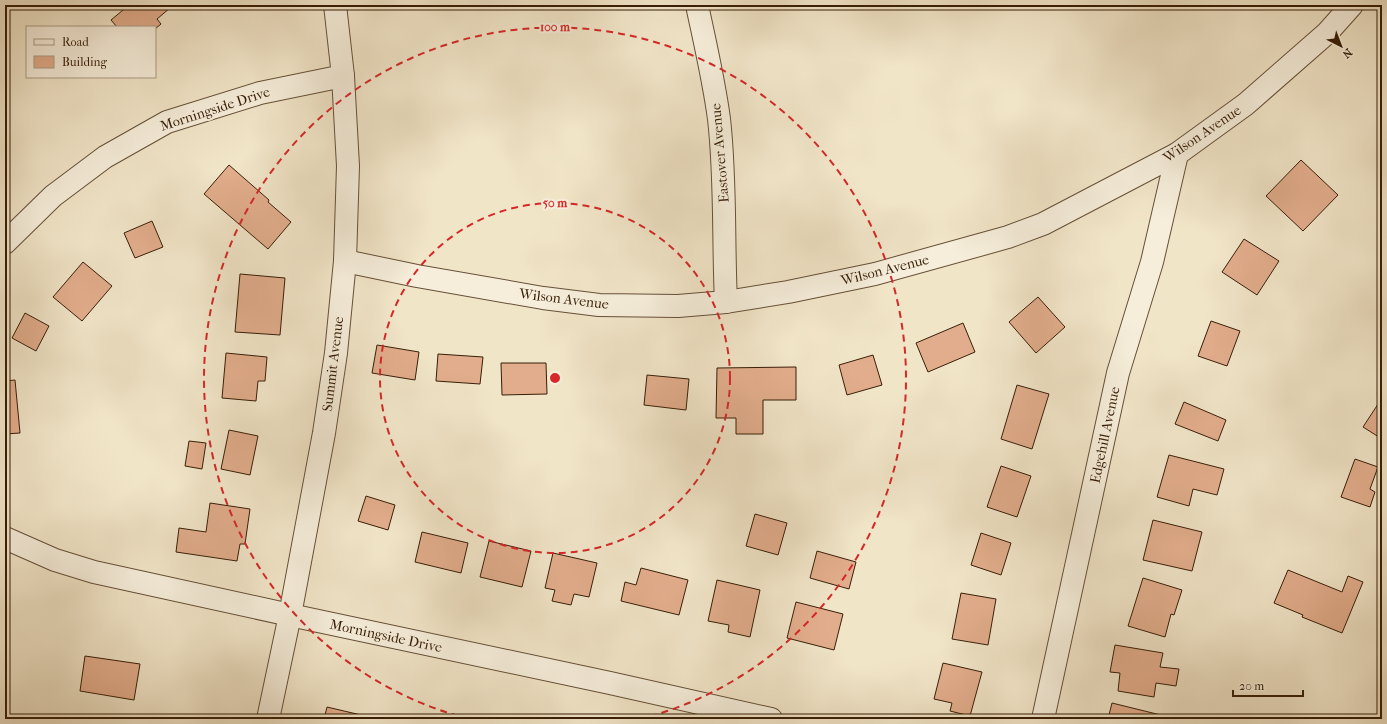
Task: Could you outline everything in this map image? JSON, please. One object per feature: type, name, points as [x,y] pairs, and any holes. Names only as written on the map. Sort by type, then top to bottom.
[{"type":"street","name":"Summit Avenue","points":[[268,719],[290,615],[324,433],[336,353],[345,261],[348,166],[343,76],[335,5]]},
{"type":"street","name":"Eastover Avenue","points":[[698,5],[719,120],[723,170],[726,302]]},
{"type":"street","name":"Wilson Avenue","points":[[345,261],[417,276],[543,298],[599,305],[678,306],[726,302],[788,292],[875,274],[1008,237],[1043,224],[1177,154],[1246,104],[1327,33],[1352,5]]},
{"type":"street","name":"Morningside Drive","points":[[5,243],[53,196],[105,157],[168,122],[260,92],[343,76]]},
{"type":"street","name":"Edgehill Avenue","points":[[1043,719],[1118,373],[1152,262],[1177,154]]},
{"type":"street","name":"Morningside Drive","points":[[5,538],[55,560],[94,572],[771,719]]},
{"type":"building","points":[[129,5],[167,5],[170,8],[157,19],[161,24],[156,28],[156,26],[116,26],[111,20]]},
{"type":"building","points":[[1301,160],[1338,195],[1303,231],[1266,196]]},
{"type":"building","points":[[229,165],[269,200],[268,202],[291,222],[268,249],[204,194]]},
{"type":"building","points":[[152,221],[163,247],[135,258],[124,233]]},
{"type":"building","points":[[1244,239],[1279,261],[1257,295],[1222,272]]},
{"type":"building","points":[[83,262],[112,286],[82,321],[53,297]]},
{"type":"building","points":[[240,274],[285,278],[280,335],[235,332]]},
{"type":"building","points":[[1038,297],[1065,327],[1036,353],[1009,322]]},
{"type":"building","points":[[25,313],[49,326],[36,351],[12,338]]},
{"type":"building","points":[[1211,321],[1240,331],[1227,366],[1198,356]]},
{"type":"building","points":[[963,323],[975,352],[928,372],[916,343]]},
{"type":"building","points":[[377,345],[419,352],[415,380],[372,373]]},
{"type":"building","points":[[226,353],[267,357],[265,381],[258,381],[256,401],[222,398]]},
{"type":"building","points":[[438,354],[483,357],[480,384],[436,381]]},
{"type":"building","points":[[873,355],[882,385],[847,395],[839,365]]},
{"type":"building","points":[[501,363],[546,363],[547,394],[502,395]]},
{"type":"building","points":[[796,367],[796,400],[763,400],[763,434],[736,434],[736,418],[716,418],[717,368]]},
{"type":"building","points":[[647,375],[689,379],[686,410],[644,405]]},
{"type":"building","points":[[15,380],[20,433],[5,434],[5,381]]},
{"type":"building","points":[[1017,385],[1049,394],[1032,449],[1001,439]]},
{"type":"building","points":[[1382,386],[1382,398],[1377,394]]},
{"type":"building","points":[[1382,398],[1382,439],[1363,427]]},
{"type":"building","points":[[1184,402],[1226,420],[1218,441],[1175,424]]},
{"type":"building","points":[[229,430],[258,436],[250,475],[221,469]]},
{"type":"building","points":[[189,441],[206,443],[202,469],[185,466]]},
{"type":"building","points":[[1169,455],[1224,469],[1217,495],[1193,489],[1189,506],[1157,497]]},
{"type":"building","points":[[1355,459],[1378,467],[1370,489],[1375,492],[1370,507],[1341,497]]},
{"type":"building","points":[[1001,466],[1031,476],[1017,517],[987,507]]},
{"type":"building","points":[[366,496],[395,505],[388,530],[358,521]]},
{"type":"building","points":[[210,503],[250,509],[245,544],[240,544],[237,561],[176,552],[179,528],[206,532]]},
{"type":"building","points":[[755,514],[787,523],[778,555],[746,546]]},
{"type":"building","points":[[1153,520],[1202,532],[1192,571],[1143,560]]},
{"type":"building","points":[[422,532],[468,543],[461,573],[415,562]]},
{"type":"building","points":[[981,533],[1011,543],[1001,575],[971,565]]},
{"type":"building","points":[[489,541],[531,551],[522,587],[480,577]]},
{"type":"building","points":[[817,551],[856,562],[849,589],[810,578]]},
{"type":"building","points":[[553,553],[597,563],[589,597],[574,594],[571,605],[552,601],[555,590],[545,588]]},
{"type":"building","points":[[641,568],[688,580],[679,615],[621,601],[625,582],[636,585]]},
{"type":"building","points":[[1288,570],[1342,592],[1348,576],[1363,582],[1342,633],[1302,617],[1303,615],[1274,603]]},
{"type":"building","points":[[1143,578],[1182,590],[1174,615],[1171,614],[1165,637],[1128,626]]},
{"type":"building","points":[[717,580],[760,590],[750,637],[728,632],[729,625],[708,621]]},
{"type":"building","points":[[961,593],[996,599],[988,645],[952,639]]},
{"type":"building","points":[[796,602],[843,614],[834,650],[787,638]]},
{"type":"building","points":[[1115,645],[1163,653],[1160,667],[1179,669],[1176,686],[1156,683],[1154,697],[1118,691],[1120,673],[1110,672]]},
{"type":"building","points":[[85,656],[140,664],[134,700],[80,691]]},
{"type":"building","points":[[943,663],[982,672],[970,716],[950,711],[952,703],[934,699]]},
{"type":"building","points":[[1112,703],[1177,719],[1108,719]]},
{"type":"building","points":[[327,707],[378,719],[324,719]]}]
